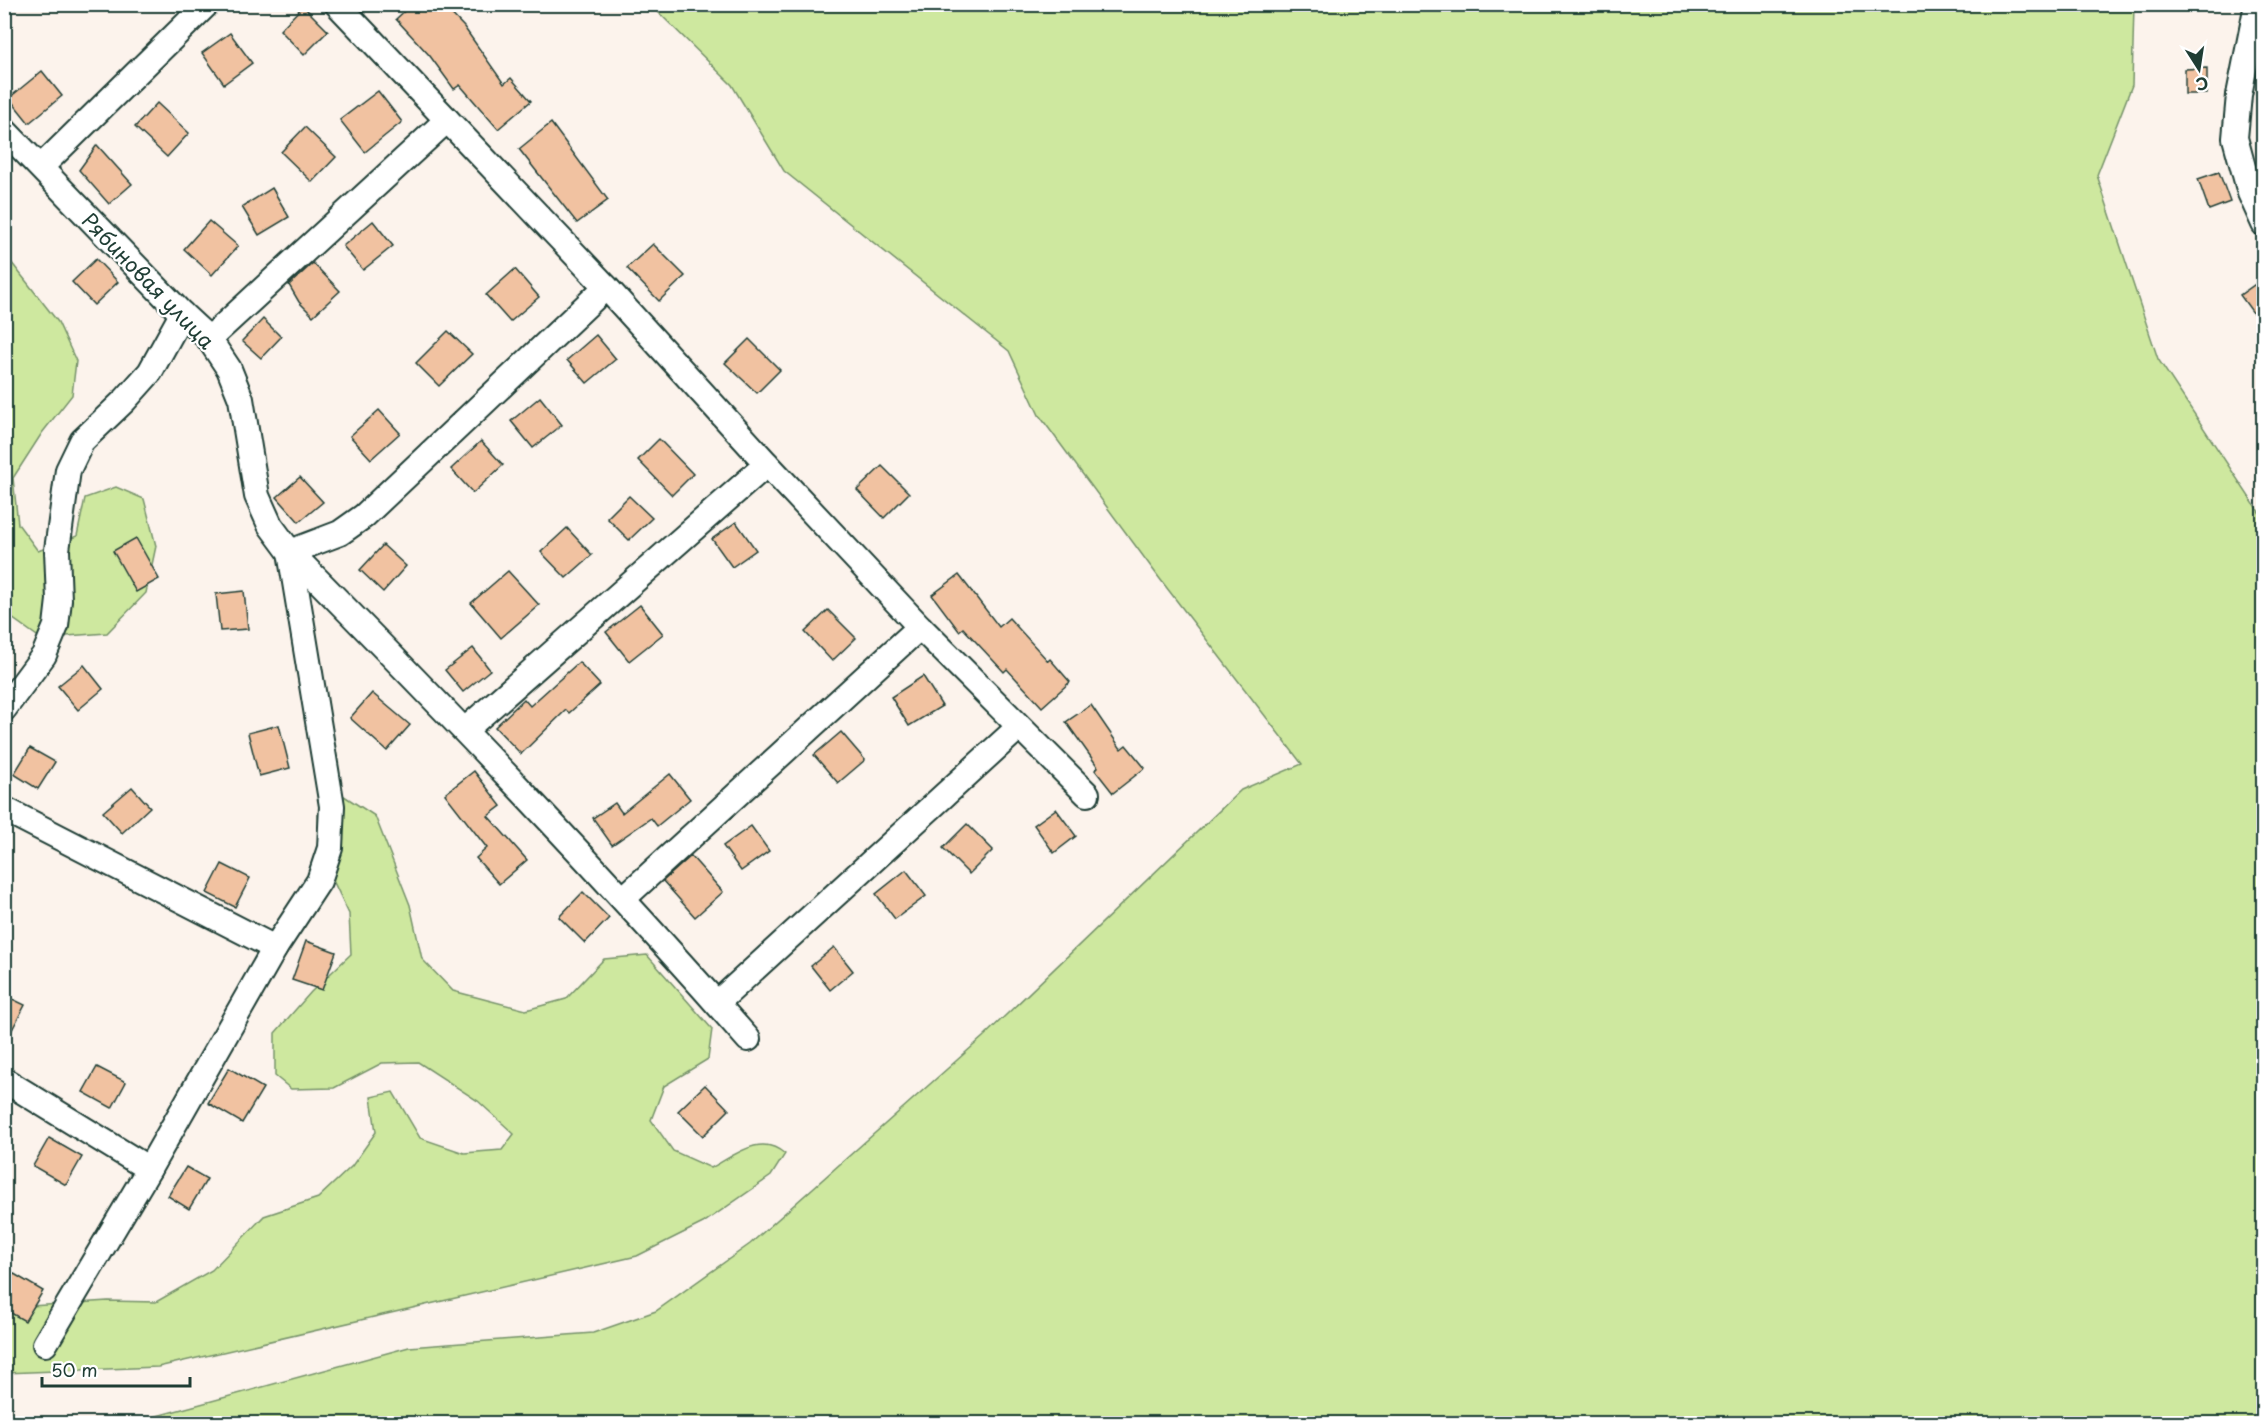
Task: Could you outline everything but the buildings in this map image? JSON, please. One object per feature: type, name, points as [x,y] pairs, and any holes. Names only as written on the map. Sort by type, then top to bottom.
[{"type":"street","points":[[41,167],[207,4]]},
{"type":"street","points":[[337,4],[606,287],[767,464],[920,627],[1087,794]]},
{"type":"street","points":[[2258,4],[2239,95],[2235,138],[2250,193],[2264,224]]},
{"type":"street","points":[[209,339],[447,120]]},
{"type":"street","name":"Рябиновая улица","points":[[4,130],[209,339],[229,369],[241,399],[257,496],[270,525],[290,552],[465,730],[624,898],[748,1039]]},
{"type":"street","points":[[45,1344],[149,1169],[275,948],[319,880],[330,848],[332,806],[290,552],[340,533],[364,516],[606,287]]},
{"type":"street","points":[[4,709],[44,655],[56,626],[59,600],[57,550],[68,470],[82,441],[125,400],[150,372],[182,314]]},
{"type":"street","points":[[465,730],[767,464]]},
{"type":"street","points":[[624,898],[920,627]]},
{"type":"street","points":[[717,1004],[1019,727]]},
{"type":"street","points":[[4,809],[275,948]]},
{"type":"street","points":[[4,1080],[149,1169]]},
{"type":"green space","points":[[651,5],[2134,5],[2132,85],[2097,175],[2158,359],[2263,518],[2263,1423],[131,1423],[409,1347],[593,1333],[656,1311],[750,1244],[983,1037],[1241,790],[1302,764],[1160,579],[1039,415],[1009,351],[784,171],[732,85]]},
{"type":"green space","points":[[4,253],[58,322],[76,361],[72,395],[42,433],[13,478],[18,524],[38,551],[77,536],[85,498],[116,487],[144,499],[156,546],[146,593],[107,633],[40,638],[5,613]]},
{"type":"green space","points":[[341,794],[375,816],[410,905],[422,959],[453,991],[526,1010],[566,999],[604,959],[647,955],[712,1029],[708,1059],[664,1086],[651,1120],[673,1151],[711,1168],[757,1145],[767,1145],[785,1154],[771,1176],[703,1223],[637,1256],[158,1367],[5,1373],[4,1313],[15,1307],[108,1301],[156,1302],[212,1270],[264,1216],[318,1198],[352,1166],[376,1132],[371,1097],[393,1092],[420,1138],[464,1153],[502,1150],[514,1134],[478,1101],[418,1062],[382,1063],[334,1088],[291,1089],[275,1076],[275,1033],[311,992],[351,954],[349,914],[320,853],[318,813]]}]
